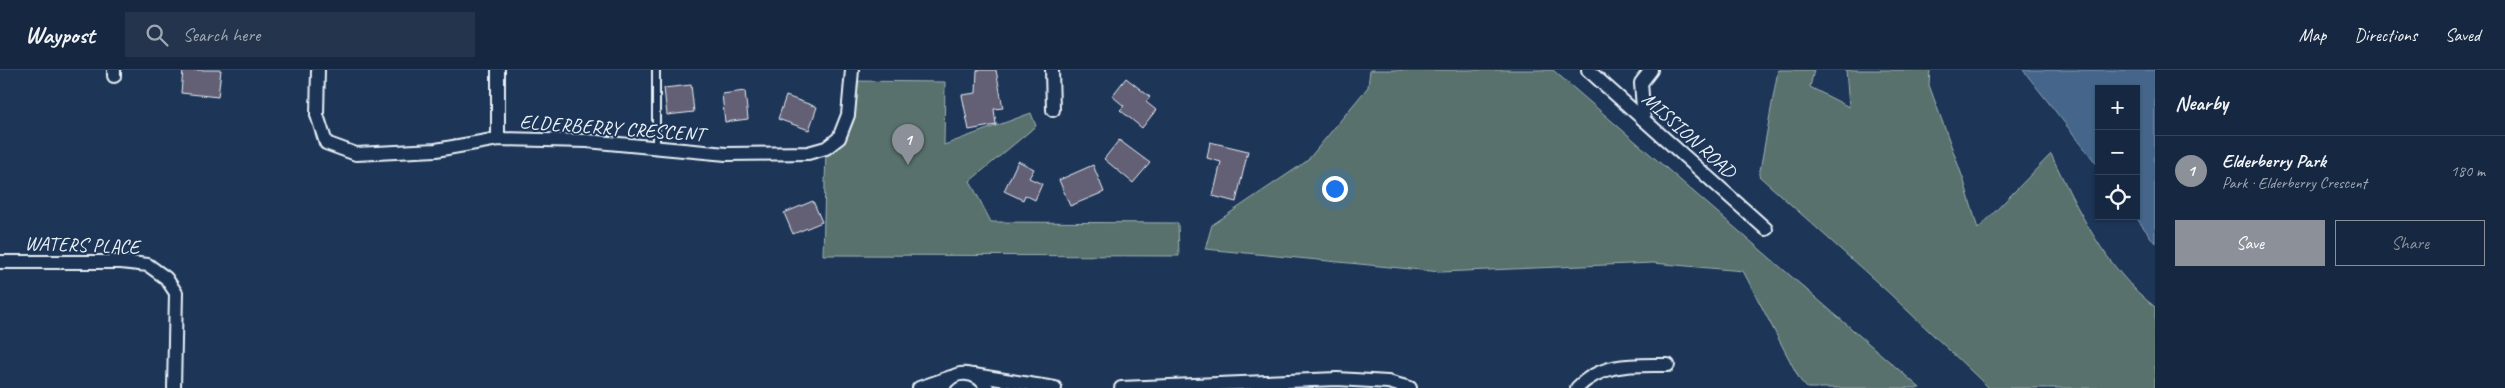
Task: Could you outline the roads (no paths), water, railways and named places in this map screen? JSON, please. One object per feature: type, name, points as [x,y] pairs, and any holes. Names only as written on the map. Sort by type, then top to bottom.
[{"type":"street","name":"ELDERBERRY CRESCENT","points":[[318,70],[317,115],[326,143],[356,154],[436,150],[498,140],[587,141],[726,154],[808,153],[826,148],[839,138],[848,115],[852,70]]},
{"type":"street","points":[[498,70],[498,140]]},
{"type":"street","points":[[1052,70],[1053,110]]},
{"type":"street","name":"MISSION ROAD","points":[[1588,70],[1766,229]]},
{"type":"street","points":[[1644,120],[1641,83],[1651,70]]},
{"type":"street","name":"WATERS PLACE","points":[[0,262],[121,262],[148,266],[166,278],[176,293],[174,388]]},
{"type":"street","points":[[1576,388],[1588,377],[1621,365],[1668,365]]},
{"type":"street","points":[[943,388],[950,378],[958,374]]},
{"type":"street","points":[[919,388],[958,374],[1055,388]]},
{"type":"street","points":[[974,375],[987,388]]},
{"type":"street","points":[[1121,388],[1336,379],[1388,382],[1410,388]]},
{"type":"lane","points":[[656,70],[656,148]]},
{"type":"water","points":[[2023,70],[2155,70],[2155,243],[2138,220],[2140,220],[2140,85],[2095,85],[2095,162]]},
{"type":"place","name":"Elderberry Park","points":[[908,165]]}]
